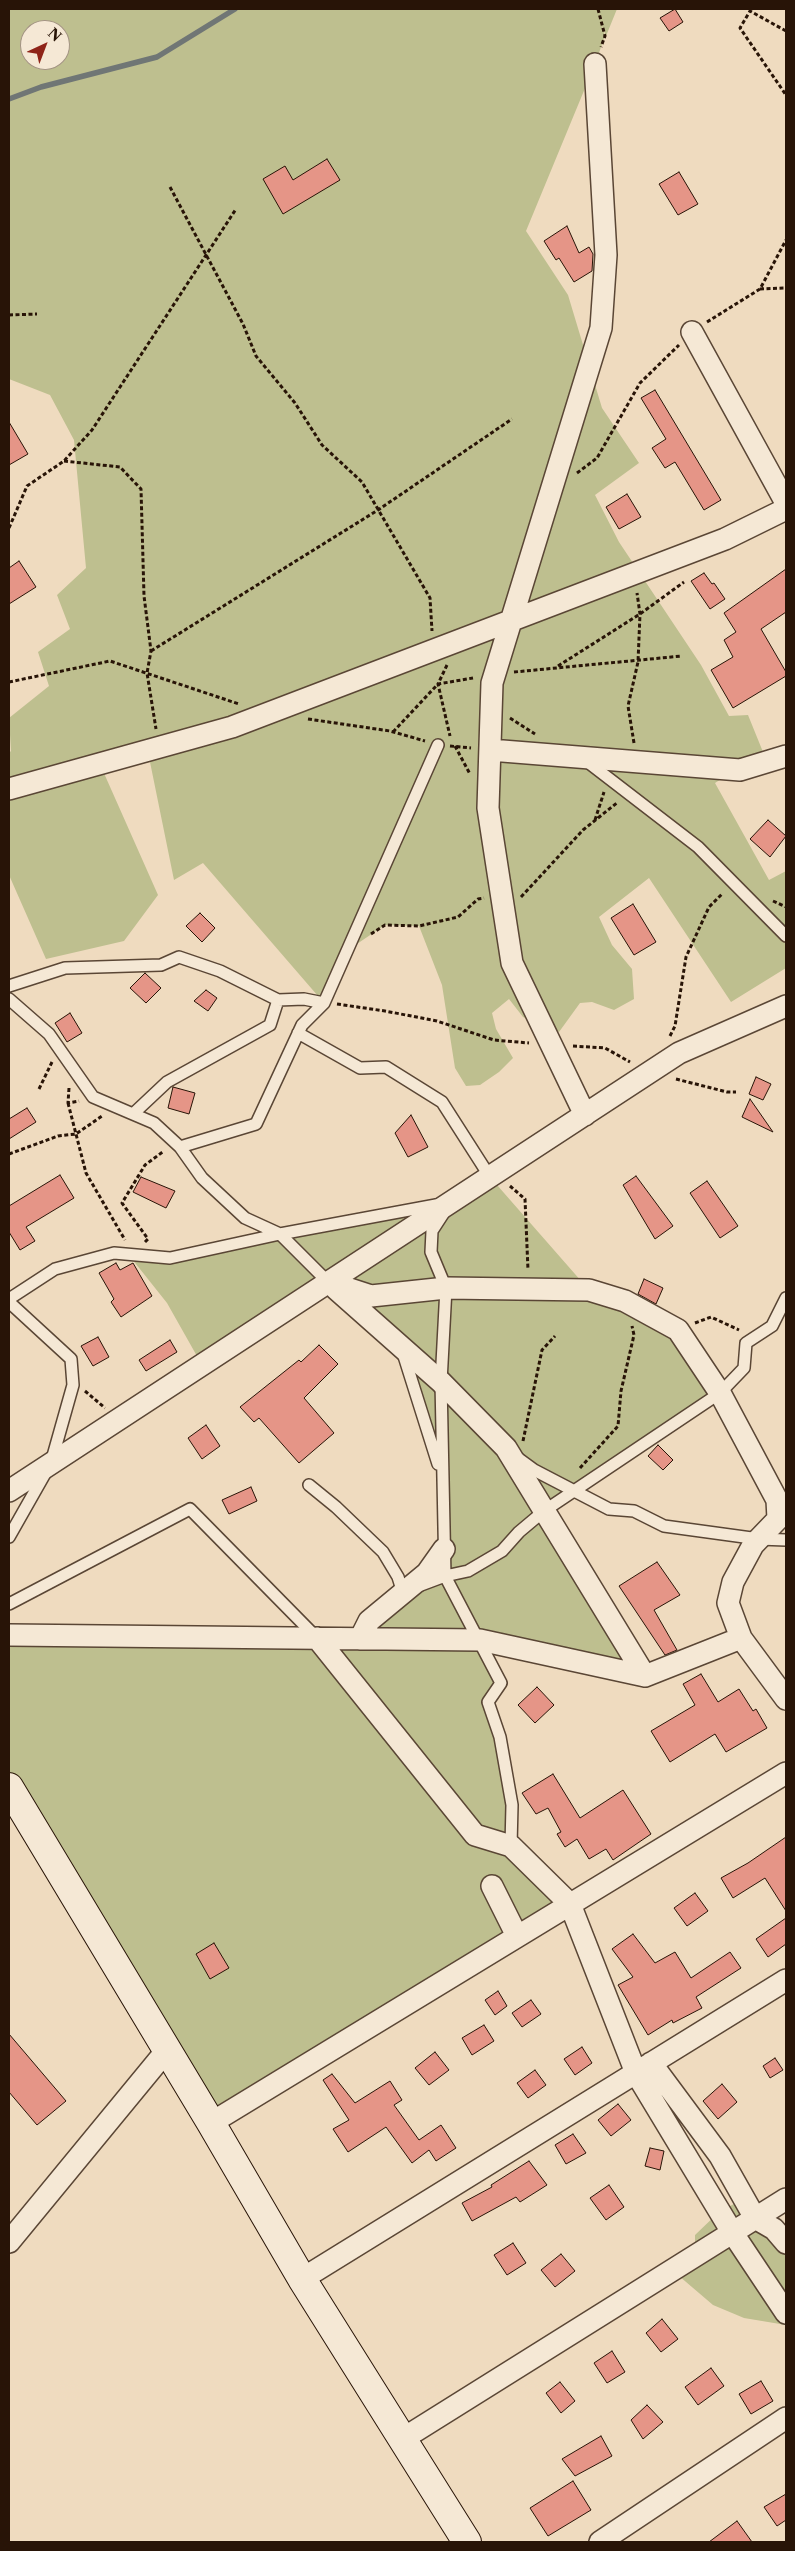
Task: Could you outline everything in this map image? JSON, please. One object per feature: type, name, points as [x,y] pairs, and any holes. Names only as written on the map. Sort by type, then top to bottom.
[{"type":"main road","points":[[9,1787],[211,2123],[302,2279],[401,2440],[467,2542]]},
{"type":"street","points":[[585,1115],[512,963],[511,897],[488,808],[491,706],[495,675],[510,621],[602,328],[606,254],[595,64]]},
{"type":"street","points":[[692,332],[786,503]]},
{"type":"street","points":[[9,789],[232,727],[440,657],[510,621],[725,539],[786,509]]},
{"type":"street","points":[[490,750],[740,770],[786,756]]},
{"type":"street","points":[[9,1491],[680,1053],[786,1006]]},
{"type":"street","points":[[328,1282],[371,1296],[446,1288],[589,1290],[625,1301],[678,1330],[720,1393],[777,1500],[778,1518],[759,1539],[733,1582],[728,1603],[741,1638],[786,1699]]},
{"type":"street","points":[[328,1282],[440,1382],[513,1454],[544,1512],[645,1676]]},
{"type":"street","points":[[360,1639],[369,1621],[427,1573],[444,1548]]},
{"type":"street","points":[[9,1635],[480,1640],[645,1676],[741,1638]]},
{"type":"street","points":[[317,1638],[474,1835],[511,1846],[570,1904],[644,2068],[732,2232],[786,2312]]},
{"type":"street","points":[[211,2123],[786,1773]]},
{"type":"street","points":[[492,1886],[518,1936]]},
{"type":"street","points":[[302,2279],[786,1980]]},
{"type":"street","points":[[9,2242],[167,2050]]},
{"type":"street","points":[[644,2068],[720,2156],[755,2218],[774,2229],[786,2243]]},
{"type":"street","points":[[401,2440],[786,2198]]},
{"type":"street","points":[[600,2542],[786,2418]]},
{"type":"lane","points":[[178,1145],[256,1124],[302,1025],[324,1003],[438,745]]},
{"type":"lane","points":[[582,757],[698,847],[786,936]]},
{"type":"lane","points":[[9,986],[65,968],[160,965],[179,957],[220,971],[278,1000],[304,999],[324,1003]]},
{"type":"lane","points":[[9,999],[50,1034],[93,1097],[154,1123],[178,1145],[202,1178],[245,1218],[280,1234],[328,1282]]},
{"type":"lane","points":[[133,1114],[167,1082],[270,1025],[278,1000]]},
{"type":"lane","points":[[298,1033],[360,1068],[386,1067],[442,1102],[497,1172]]},
{"type":"lane","points":[[9,1536],[51,1463],[73,1385],[71,1359],[9,1301],[55,1269],[114,1252],[170,1258],[280,1234],[450,1203]]},
{"type":"lane","points":[[450,1203],[432,1231],[431,1252],[446,1288],[440,1382],[445,1576],[501,1683],[488,1702],[500,1737],[512,1804],[511,1846]]},
{"type":"lane","points":[[309,1485],[336,1507],[383,1552],[398,1577],[403,1593],[445,1576],[468,1571],[502,1551],[519,1532],[544,1512],[720,1393],[744,1368],[746,1343],[772,1326],[786,1298]]},
{"type":"lane","points":[[401,1347],[443,1478]]},
{"type":"lane","points":[[513,1454],[534,1470],[609,1509],[634,1511],[664,1526],[759,1539],[786,1540]]},
{"type":"lane","points":[[9,1604],[190,1509],[317,1638]]},
{"type":"path","points":[[595,64],[605,36],[598,9]]},
{"type":"path","points":[[786,30],[750,11],[740,28],[786,95]]},
{"type":"path","points":[[170,187],[243,324],[256,356],[295,403],[322,445],[362,482],[430,598],[440,657],[438,684],[449,734],[488,808]]},
{"type":"path","points":[[9,528],[27,486],[64,461],[92,430],[236,209]]},
{"type":"path","points":[[549,495],[597,458],[640,383],[692,332],[760,289],[786,240]]},
{"type":"path","points":[[760,289],[786,288]]},
{"type":"path","points":[[9,315],[37,314]]},
{"type":"path","points":[[151,651],[378,510],[512,419]]},
{"type":"path","points":[[64,461],[120,467],[141,489],[143,586],[151,651],[147,673],[158,748]]},
{"type":"path","points":[[635,573],[640,614],[638,662],[628,706],[638,762]]},
{"type":"path","points":[[556,667],[640,614],[684,582]]},
{"type":"path","points":[[393,732],[438,684],[556,667],[638,662],[682,656]]},
{"type":"path","points":[[491,706],[538,736]]},
{"type":"path","points":[[348,950],[385,925],[419,926],[458,917],[478,899],[511,897],[528,889],[583,830],[629,794]]},
{"type":"path","points":[[667,1042],[675,1026],[686,957],[709,907],[734,882]]},
{"type":"path","points":[[511,897],[528,889]]},
{"type":"path","points":[[769,899],[786,907]]},
{"type":"path","points":[[39,1089],[59,1048]]},
{"type":"path","points":[[68,1103],[86,1173],[134,1254],[148,1239],[122,1202],[145,1165],[178,1145]]},
{"type":"path","points":[[9,1154],[58,1136],[76,1134],[115,1106]]},
{"type":"path","points":[[497,1172],[504,1181],[526,1199],[529,1289]]},
{"type":"path","points":[[575,1491],[576,1473],[618,1426],[621,1391],[634,1335],[625,1301]]},
{"type":"path","points":[[678,1330],[711,1317],[756,1337]]},
{"type":"path","points":[[513,1454],[542,1350],[555,1336]]},
{"type":"path","points":[[73,1385],[90,1393],[118,1420]]},
{"type":"green space","points":[[9,9],[617,9],[606,36],[601,23],[605,36],[595,64],[526,231],[568,295],[602,408],[639,463],[595,495],[619,542],[701,665],[729,716],[748,715],[763,752],[715,783],[769,880],[786,871],[786,968],[731,1002],[649,878],[599,917],[612,945],[632,969],[634,999],[614,1010],[592,1002],[580,1003],[559,1032],[523,1017],[509,999],[492,1013],[496,1029],[513,1058],[499,1072],[480,1085],[466,1086],[455,1068],[442,985],[419,926],[385,925],[348,950],[324,1003],[203,863],[174,880],[150,762],[103,771],[158,895],[124,941],[46,959],[9,875],[9,753],[11,751],[9,718],[49,686],[38,652],[70,629],[57,595],[86,568],[74,440],[50,395],[9,379]]},
{"type":"green space","points":[[490,1177],[589,1290],[678,1330],[720,1393],[545,1511],[645,1676],[480,1641],[501,1683],[488,1702],[500,1737],[511,1846],[570,1904],[211,2123],[9,1787],[9,1635],[359,1639],[444,1549],[443,1478],[401,1347],[328,1283],[202,1365],[167,1303],[128,1254],[170,1258],[450,1203]]},
{"type":"green space","points":[[744,2199],[786,2243],[786,2325],[744,2318],[713,2305],[672,2270],[695,2256],[695,2235],[720,2211]]},
{"type":"building","points":[[675,9],[683,22],[669,31],[660,18]]},
{"type":"building","points":[[327,159],[340,180],[283,214],[263,179],[285,166],[293,180]]},
{"type":"building","points":[[679,172],[698,204],[678,215],[659,184]]},
{"type":"building","points":[[567,226],[579,253],[589,247],[593,254],[592,271],[574,282],[559,258],[556,260],[544,241]]},
{"type":"building","points":[[655,390],[721,500],[704,510],[675,462],[665,468],[652,448],[666,439],[641,398]]},
{"type":"building","points":[[9,422],[28,454],[9,465]]},
{"type":"building","points":[[627,494],[641,517],[619,529],[606,507]]},
{"type":"building","points":[[19,561],[36,587],[9,604],[9,568]]},
{"type":"building","points":[[786,569],[786,612],[761,629],[786,672],[786,676],[733,708],[711,670],[733,657],[724,640],[736,632],[724,613]]},
{"type":"building","points":[[704,573],[725,599],[710,609],[691,581]]},
{"type":"building","points":[[768,820],[786,836],[770,857],[750,839]]},
{"type":"building","points":[[633,904],[656,942],[634,955],[611,918]]},
{"type":"building","points":[[200,913],[215,928],[202,942],[186,926]]},
{"type":"building","points":[[145,973],[161,988],[146,1003],[130,988]]},
{"type":"building","points":[[206,990],[217,998],[208,1011],[194,1001]]},
{"type":"building","points":[[70,1013],[82,1033],[67,1042],[55,1023]]},
{"type":"building","points":[[756,1077],[771,1084],[763,1100],[749,1094]]},
{"type":"building","points":[[173,1087],[195,1093],[189,1114],[168,1108]]},
{"type":"building","points":[[750,1099],[773,1132],[742,1117]]},
{"type":"building","points":[[27,1108],[36,1122],[9,1139],[9,1119]]},
{"type":"building","points":[[411,1115],[428,1147],[408,1157],[395,1133]]},
{"type":"building","points":[[60,1175],[74,1198],[26,1227],[35,1241],[20,1250],[9,1232],[9,1206]]},
{"type":"building","points":[[636,1176],[673,1226],[655,1239],[623,1185]]},
{"type":"building","points":[[141,1177],[175,1191],[166,1208],[133,1192]]},
{"type":"building","points":[[707,1181],[738,1226],[720,1238],[690,1193]]},
{"type":"building","points":[[116,1263],[120,1270],[133,1263],[152,1296],[121,1317],[111,1302],[114,1299],[99,1273]]},
{"type":"building","points":[[644,1279],[663,1288],[656,1304],[638,1294]]},
{"type":"building","points":[[98,1337],[109,1357],[93,1366],[81,1346]]},
{"type":"building","points":[[170,1340],[177,1352],[146,1371],[139,1360]]},
{"type":"building","points":[[319,1345],[338,1364],[304,1398],[334,1433],[299,1463],[259,1418],[254,1422],[240,1407],[299,1360],[301,1362]]},
{"type":"building","points":[[206,1425],[220,1446],[202,1459],[188,1438]]},
{"type":"building","points":[[658,1445],[673,1460],[663,1470],[648,1456]]},
{"type":"building","points":[[251,1487],[257,1501],[229,1514],[222,1500]]},
{"type":"building","points":[[657,1562],[680,1595],[654,1610],[677,1650],[665,1655],[619,1586]]},
{"type":"building","points":[[701,1674],[718,1702],[739,1689],[753,1711],[756,1709],[767,1728],[726,1752],[715,1734],[670,1762],[651,1731],[695,1705],[683,1684]]},
{"type":"building","points":[[537,1687],[554,1705],[535,1723],[518,1705]]},
{"type":"building","points":[[553,1774],[580,1818],[623,1790],[651,1834],[613,1860],[606,1849],[589,1859],[577,1839],[565,1847],[557,1834],[561,1832],[548,1808],[536,1814],[522,1793]]},
{"type":"building","points":[[786,1837],[786,1911],[765,1878],[733,1898],[721,1878],[748,1863]]},
{"type":"building","points":[[695,1893],[708,1911],[687,1926],[674,1908]]},
{"type":"building","points":[[786,1918],[786,1944],[768,1957],[756,1939]]},
{"type":"building","points":[[633,1934],[655,1963],[675,1952],[691,1978],[730,1952],[741,1968],[696,1997],[702,2008],[673,2023],[672,2020],[648,2035],[618,1985],[633,1977],[612,1949]]},
{"type":"building","points":[[214,1943],[229,1968],[210,1979],[196,1954]]},
{"type":"building","points":[[498,1991],[507,2006],[495,2015],[485,2000]]},
{"type":"building","points":[[531,2000],[541,2014],[522,2027],[512,2013]]},
{"type":"building","points":[[484,2025],[494,2041],[472,2055],[462,2038]]},
{"type":"building","points":[[9,2034],[66,2101],[37,2125],[9,2092]]},
{"type":"building","points":[[582,2047],[592,2063],[575,2075],[564,2059]]},
{"type":"building","points":[[435,2052],[449,2070],[429,2085],[415,2068]]},
{"type":"building","points":[[775,2058],[783,2070],[770,2078],[763,2066]]},
{"type":"building","points":[[535,2070],[546,2085],[528,2098],[517,2083]]},
{"type":"building","points":[[332,2074],[355,2103],[390,2081],[402,2100],[394,2105],[419,2140],[441,2125],[456,2148],[436,2161],[429,2150],[412,2163],[386,2127],[348,2152],[333,2129],[349,2120],[323,2080]]},
{"type":"building","points":[[722,2084],[737,2102],[718,2119],[703,2101]]},
{"type":"building","points":[[618,2104],[631,2120],[611,2136],[598,2120]]},
{"type":"building","points":[[573,2134],[586,2153],[566,2164],[555,2145]]},
{"type":"building","points":[[650,2148],[664,2151],[660,2170],[645,2166]]},
{"type":"building","points":[[529,2161],[547,2185],[520,2202],[516,2197],[472,2221],[462,2203],[492,2187],[491,2185]]},
{"type":"building","points":[[609,2185],[624,2207],[606,2220],[590,2198]]},
{"type":"building","points":[[513,2243],[526,2263],[507,2275],[494,2255]]},
{"type":"building","points":[[561,2254],[575,2271],[555,2287],[541,2270]]},
{"type":"building","points":[[662,2319],[678,2339],[661,2352],[646,2333]]},
{"type":"building","points":[[612,2351],[625,2372],[607,2383],[594,2363]]},
{"type":"building","points":[[711,2368],[724,2386],[698,2405],[685,2387]]},
{"type":"building","points":[[761,2381],[773,2401],[751,2414],[739,2394]]},
{"type":"building","points":[[560,2382],[575,2401],[561,2413],[546,2393]]},
{"type":"building","points":[[647,2405],[663,2422],[643,2439],[631,2420]]},
{"type":"building","points":[[601,2436],[612,2456],[575,2476],[562,2459]]},
{"type":"building","points":[[573,2481],[591,2510],[548,2536],[530,2508]]},
{"type":"building","points":[[786,2494],[786,2520],[777,2526],[764,2507]]},
{"type":"building","points":[[737,2521],[752,2542],[709,2542]]},
{"type":"waterway","points":[[9,99],[41,87],[157,57],[235,9]]}]
